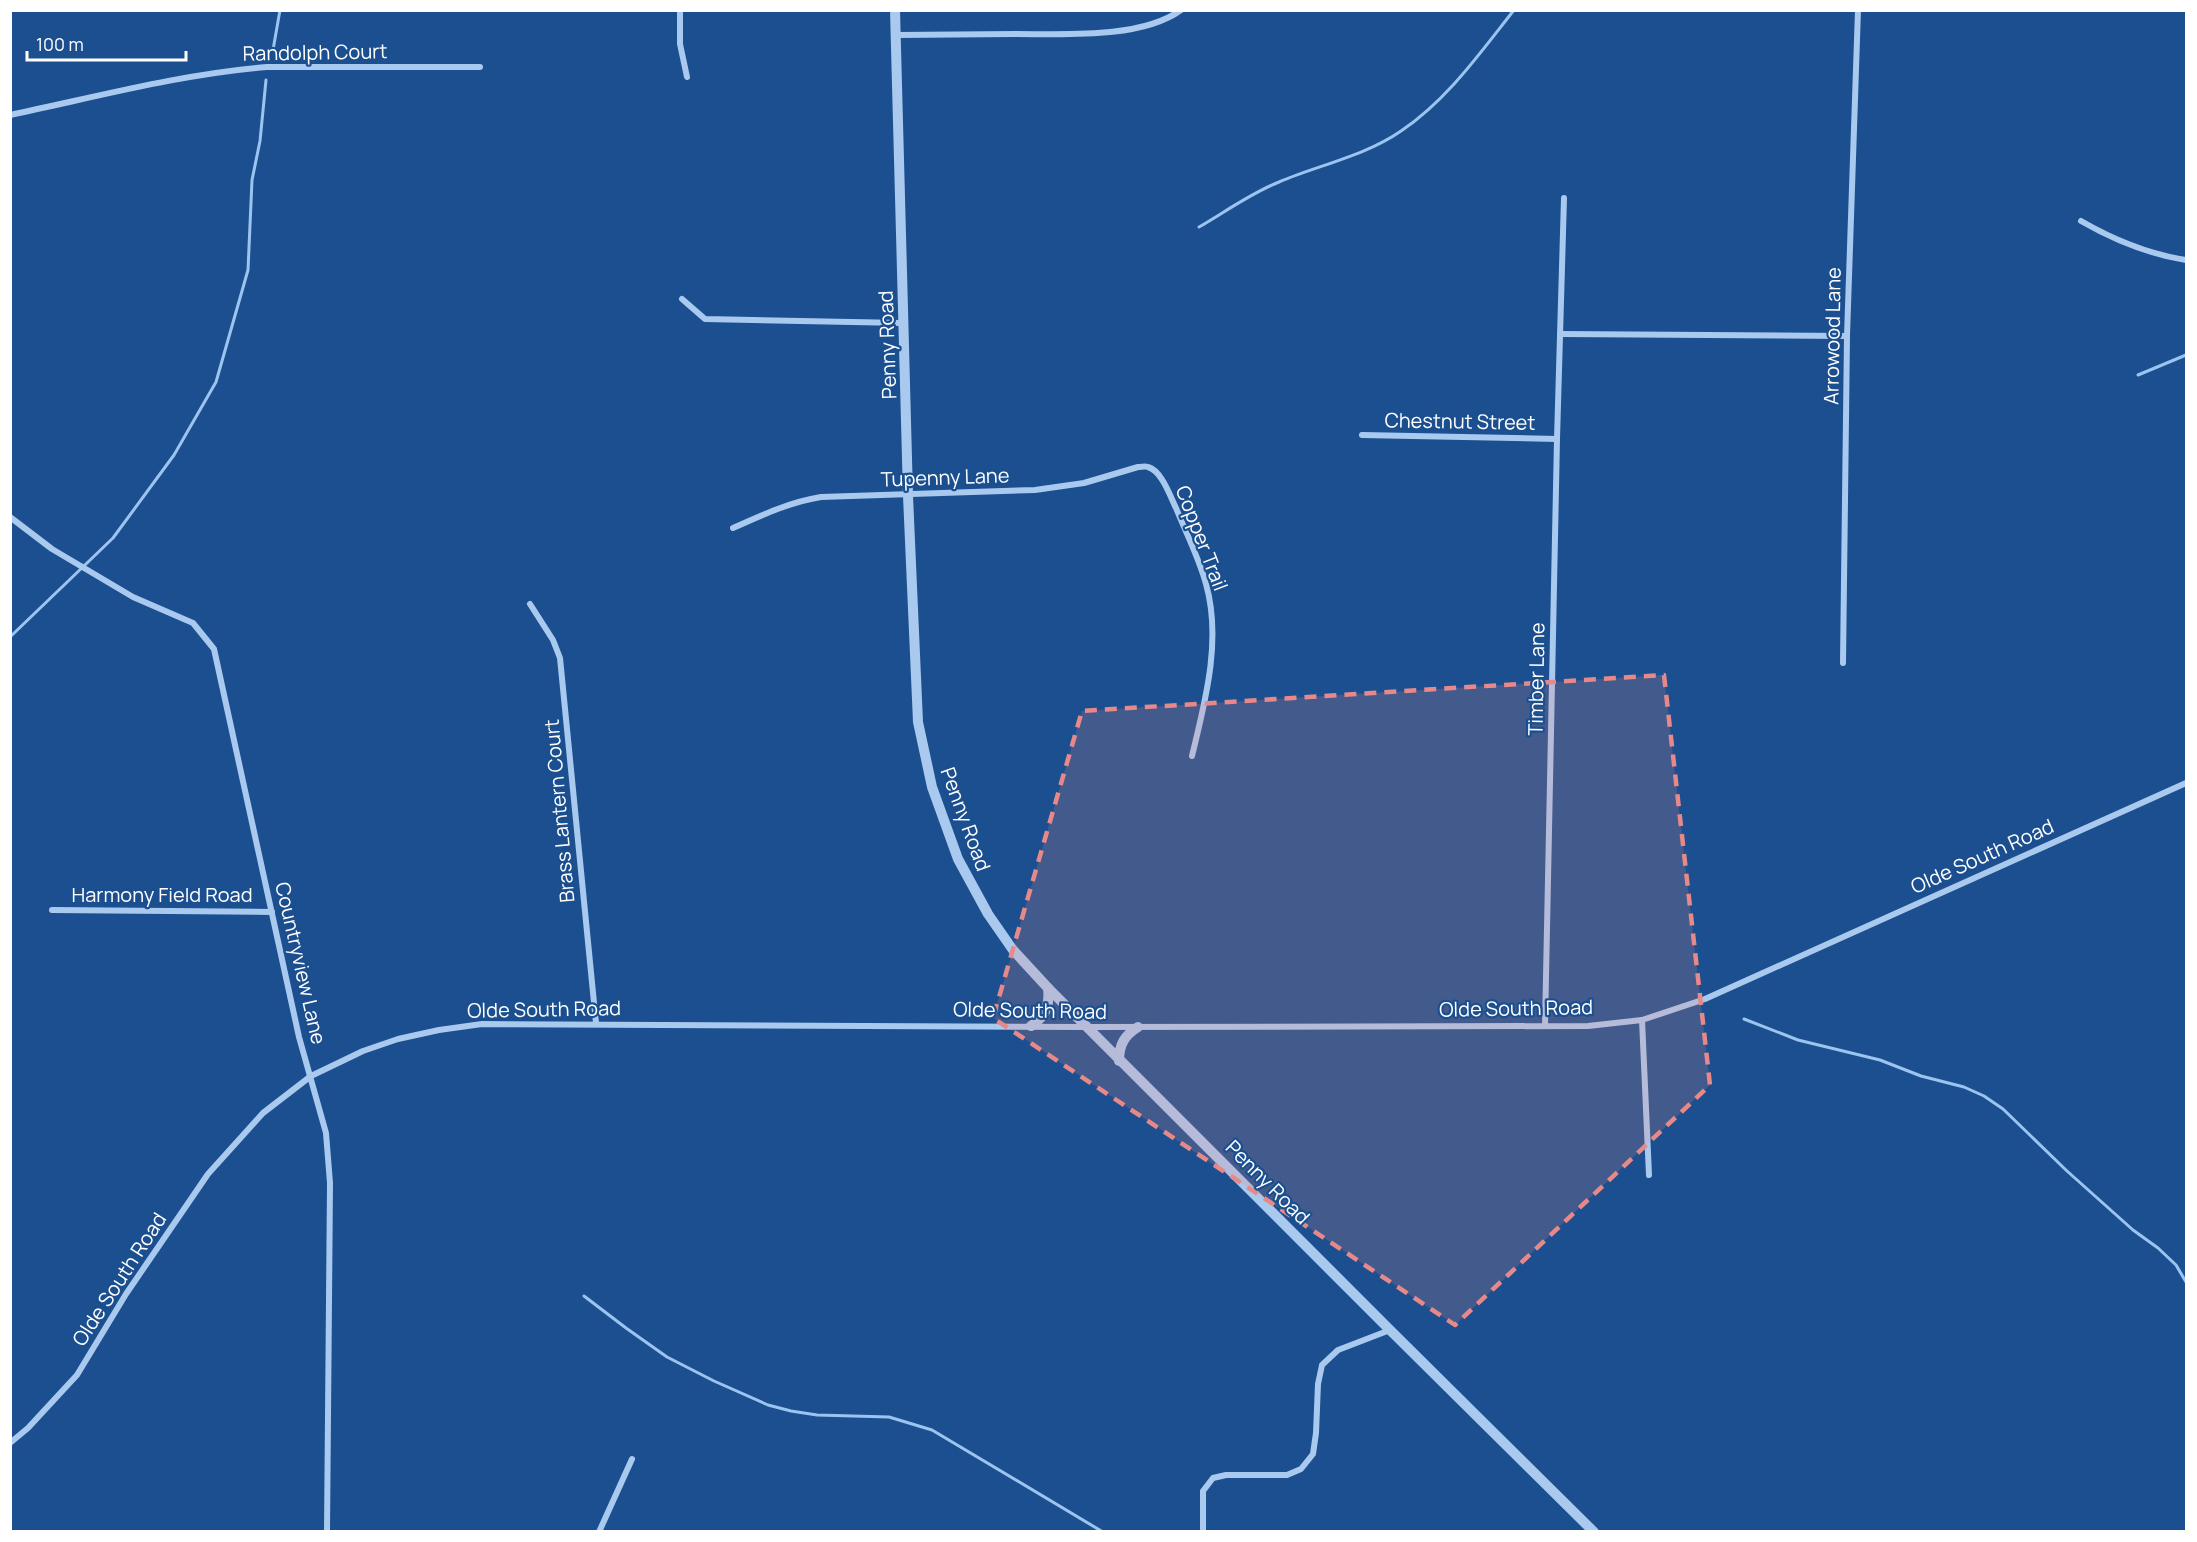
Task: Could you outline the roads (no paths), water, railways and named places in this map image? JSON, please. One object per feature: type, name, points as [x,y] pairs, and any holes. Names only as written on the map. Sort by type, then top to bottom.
[{"type":"street","points":[[680,10],[680,44],[687,77]]},
{"type":"street","name":"Penny Road","points":[[895,10],[908,495],[918,722],[932,787],[958,859],[988,914],[1013,950],[1048,988],[1594,1532]]},
{"type":"street","points":[[896,35],[1092,33],[1137,29],[1175,15],[1181,10]]},
{"type":"street","name":"Arrowood Lane","points":[[1843,663],[1847,336],[1858,10]]},
{"type":"street","name":"Randolph Court","points":[[10,115],[194,76],[239,69],[480,67]]},
{"type":"street","name":"Timber Lane","points":[[1545,1026],[1564,198]]},
{"type":"street","points":[[2081,221],[2104,234],[2138,248],[2187,260]]},
{"type":"street","points":[[682,299],[705,319],[903,323]]},
{"type":"street","points":[[1560,334],[1847,336]]},
{"type":"street","name":"Chestnut Street","points":[[1362,435],[1557,439]]},
{"type":"street","name":"Tupenny Lane","points":[[733,528],[765,513],[821,497],[1004,492],[1064,487],[1148,467],[1158,474]]},
{"type":"street","name":"Copper Trail","points":[[1158,474],[1173,502],[1198,562],[1211,610],[1210,663],[1192,756]]},
{"type":"street","name":"Countryview Lane","points":[[10,517],[52,549],[97,576],[137,599],[193,624],[214,649],[299,1037],[326,1133],[330,1184],[327,1532]]},
{"type":"street","name":"Brass Lantern Court","points":[[530,604],[553,640],[560,658],[596,1023]]},
{"type":"street","name":"Olde South Road","points":[[10,1443],[28,1428],[77,1375],[126,1294],[207,1174],[264,1113],[311,1076],[372,1048],[398,1039],[438,1030],[482,1024],[1086,1027],[1588,1026],[1642,1020],[1705,999],[2187,783]]},
{"type":"street","name":"Harmony Field Road","points":[[52,910],[272,912]]},
{"type":"street","points":[[1031,1026],[1046,1013],[1049,1006],[1048,988]]},
{"type":"street","points":[[1642,1020],[1649,1175]]},
{"type":"street","points":[[1119,1061],[1119,1052],[1126,1036],[1138,1027]]},
{"type":"street","points":[[1203,1532],[1203,1491],[1213,1478],[1226,1474],[1287,1475],[1301,1469],[1313,1454],[1318,1384],[1322,1365],[1338,1350],[1390,1330]]},
{"type":"street","points":[[599,1532],[632,1459]]},
{"type":"waterway","points":[[273,50],[280,10]]},
{"type":"waterway","points":[[1199,227],[1269,186],[1357,154],[1401,131],[1418,119],[1448,90],[1514,10]]},
{"type":"waterway","points":[[10,637],[113,538],[174,455],[216,382],[248,270],[252,180],[260,141],[266,80]]},
{"type":"waterway","points":[[2138,375],[2186,355]]},
{"type":"waterway","points":[[1744,1019],[1798,1040],[1880,1060],[1921,1076],[1964,1087],[1984,1096],[2003,1109],[2133,1230],[2158,1248],[2176,1265],[2186,1282]]},
{"type":"waterway","points":[[584,1296],[667,1357],[714,1381],[768,1405],[791,1411],[817,1415],[889,1417],[932,1430],[1103,1532]]}]
